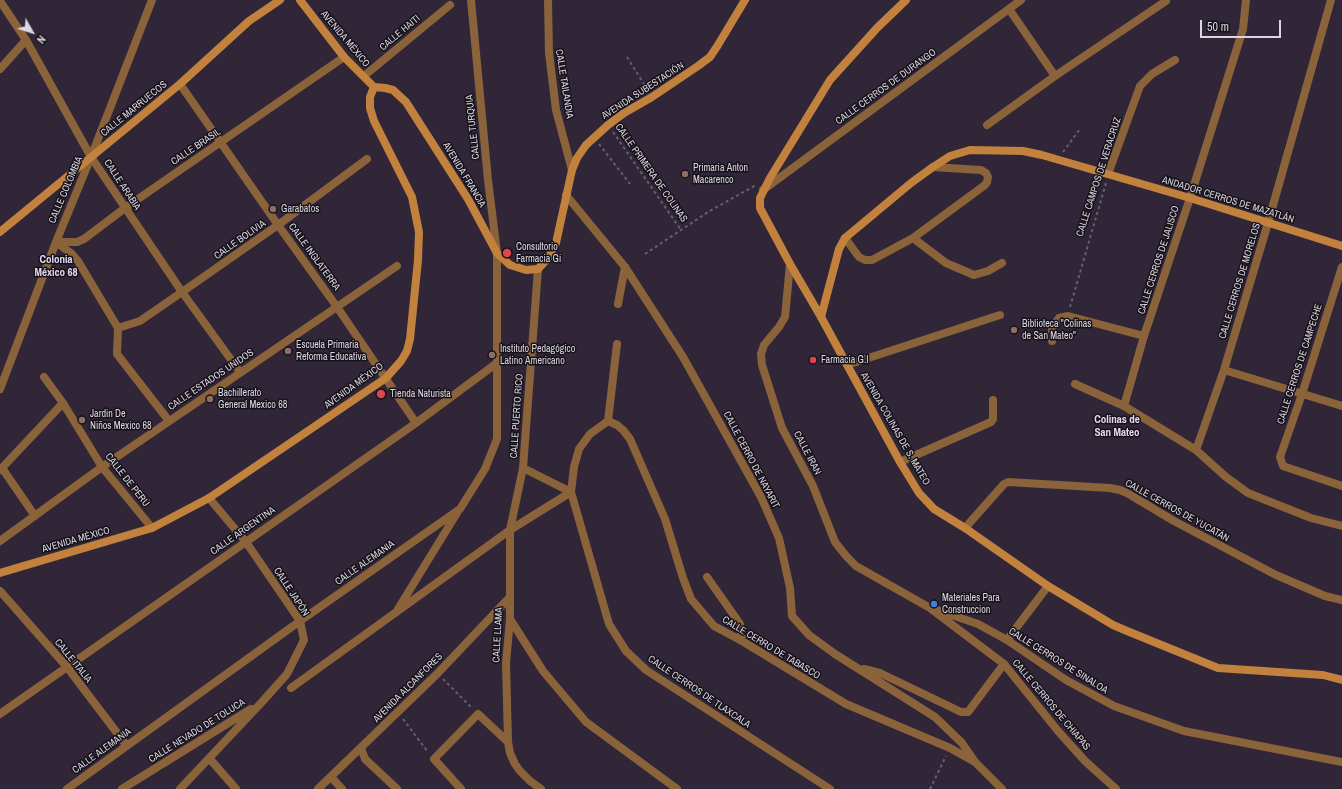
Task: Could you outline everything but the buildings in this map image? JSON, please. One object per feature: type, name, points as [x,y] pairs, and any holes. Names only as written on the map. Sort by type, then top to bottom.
[{"type":"street","name":"CALLE COLOMBIA","points":[[1,385],[152,0]]},
{"type":"street","name":"CALLE MARRUECOS","points":[[0,232],[180,84],[249,21],[280,0]]},
{"type":"street","name":"AVENIDA MÉXICO","points":[[0,572],[152,528],[209,498],[386,378],[401,361],[407,351],[410,339],[418,260],[419,232],[412,197],[374,121],[370,108],[370,97],[374,87],[344,57],[300,0]]},
{"type":"street","name":"CALLE TURQUIA","points":[[471,0],[488,180],[497,253]]},
{"type":"street","name":"CALLE TAILANDIA","points":[[548,0],[549,53],[556,110],[572,170]]},
{"type":"street","name":"AVENIDA SUBESTACIÓN","points":[[538,269],[549,257],[556,243],[572,170],[577,158],[593,137],[624,113],[652,97],[710,57],[745,0]]},
{"type":"street","name":"AVENIDA COLINAS DE S. MATEO","points":[[906,0],[877,28],[830,80],[760,187],[760,208],[919,494],[934,509],[965,528],[1048,586],[1113,625],[1218,668],[1323,675],[1342,680]]},
{"type":"street","name":"CALLE CERROS DE DURANGO","points":[[760,187],[1021,0]]},
{"type":"street","name":"CALLE CERROS DE MORELOS","points":[[1196,450],[1224,370],[1268,223],[1331,0]]},
{"type":"street","name":"CALLE ARABIA","points":[[0,1],[26,40],[91,157],[182,292],[240,372]]},
{"type":"street","points":[[987,125],[1055,76],[1166,2]]},
{"type":"street","name":"CALLE CERROS DE JALISCO","points":[[1124,406],[1144,336],[1190,198],[1243,29],[1246,2]]},
{"type":"street","name":"CALLE HAITI","points":[[364,76],[450,5]]},
{"type":"street","points":[[1009,9],[1055,76]]},
{"type":"street","points":[[0,69],[26,40]]},
{"type":"street","name":"CALLE BRASIL","points":[[56,242],[77,242],[84,239],[125,208],[344,57]]},
{"type":"street","name":"CALLE CAMPOS DE VERACRUZ","points":[[1108,174],[1140,86],[1152,74],[1175,60]]},
{"type":"street","name":"CALLE INGLATERRA","points":[[180,84],[337,307],[416,423]]},
{"type":"street","name":"AVENIDA FRANCIA","points":[[374,87],[393,90],[406,102],[468,199],[497,253],[510,265],[526,270],[538,269]]},
{"type":"street","name":"ANDADOR CERROS DE MAZATLÁN","points":[[934,167],[950,156],[970,150],[1023,151],[1058,159],[1190,198],[1342,246]]},
{"type":"street","name":"CALLE BOLIVIA","points":[[118,328],[140,321],[278,225],[367,159]]},
{"type":"street","points":[[821,317],[839,249],[845,238],[911,183],[934,167],[981,170],[986,173],[988,177],[987,182],[984,185],[913,238],[872,260],[865,260],[859,257],[845,238]]},
{"type":"street","points":[[566,195],[625,267],[618,304]]},
{"type":"street","points":[[913,238],[946,263],[974,275],[988,271],[1002,263]]},
{"type":"street","points":[[56,242],[72,254],[78,261],[118,328],[117,354],[169,421]]},
{"type":"street","name":"CALLE ALEMANIA","points":[[67,789],[300,621],[460,509],[484,469],[497,439],[497,253]]},
{"type":"street","name":"CALLE IRAN","points":[[790,264],[785,317],[764,346],[761,354],[762,365],[782,428],[813,486],[835,542],[847,557],[856,566],[930,608]]},
{"type":"street","name":"CALLE ESTADOS UNIDOS","points":[[0,541],[102,467],[397,266]]},
{"type":"street","name":"CALLE CERRO DE NAYARIT","points":[[625,267],[683,357],[761,497],[779,538],[790,588],[792,616],[809,635],[835,654],[935,717],[962,743],[975,762]]},
{"type":"street","name":"CALLE CERROS DE CAMPECHE","points":[[1342,267],[1302,394],[1280,457],[1280,461],[1283,466],[1342,486]]},
{"type":"street","name":"CALLE PUERTO RICO","points":[[523,468],[538,269]]},
{"type":"street","points":[[847,365],[1000,315]]},
{"type":"street","points":[[1052,341],[1052,328],[1064,317],[1144,336]]},
{"type":"street","points":[[571,492],[574,466],[579,448],[590,434],[608,421],[617,344]]},
{"type":"street","name":"CALLE ARGENTINA","points":[[0,714],[416,423],[498,363]]},
{"type":"street","points":[[1224,370],[1342,406]]},
{"type":"street","name":"CALLE DE PERÚ","points":[[44,377],[63,403],[102,467],[152,528]]},
{"type":"street","points":[[1075,384],[1124,406],[1196,450],[1226,477],[1248,493],[1311,518],[1342,526]]},
{"type":"street","points":[[900,462],[991,422],[993,420],[993,400]]},
{"type":"street","points":[[35,516],[1,469],[63,403]]},
{"type":"street","name":"CALLE CERRO DE TABASCO","points":[[608,421],[617,425],[630,439],[665,519],[691,599],[714,626],[742,641],[846,704],[950,748],[975,762],[1002,789]]},
{"type":"street","points":[[510,530],[523,468],[571,492]]},
{"type":"street","name":"CALLE CERROS DE YUCATÁN","points":[[965,528],[1004,484],[1008,482],[1110,488],[1127,493],[1174,521],[1276,575],[1325,596],[1342,600]]},
{"type":"street","points":[[292,688],[510,530],[571,492]]},
{"type":"street","name":"CALLE CERROS DE TLAXCALA","points":[[571,492],[609,624],[626,651],[646,670],[830,789]]},
{"type":"street","name":"CALLE JAPÓN","points":[[209,498],[246,542],[300,621],[304,640],[287,674],[262,702]]},
{"type":"street","points":[[396,613],[460,509]]},
{"type":"street","name":"CALLE LLAMA","points":[[510,530],[510,619],[506,663],[508,742],[510,753],[515,764],[530,781],[541,789]]},
{"type":"street","points":[[707,577],[740,624],[742,641]]},
{"type":"street","points":[[1007,640],[1048,586]]},
{"type":"street","name":"CALLE ITALIA","points":[[0,591],[67,667],[127,746]]},
{"type":"street","name":"AVENIDA ALCANFORES","points":[[318,789],[438,674],[509,598]]},
{"type":"street","name":"CALLE CERROS DE SINALOA","points":[[930,608],[978,624],[1007,640],[1066,680],[1114,706],[1184,731],[1342,762]]},
{"type":"street","name":"CALLE CERROS DE CHIAPAS","points":[[930,608],[1004,664],[1058,731],[1085,761],[1116,789]]},
{"type":"street","points":[[510,619],[543,671],[586,722],[677,789]]},
{"type":"street","points":[[858,668],[880,673],[961,712],[968,712],[1004,664]]},
{"type":"street","name":"CALLE NEVADO DE TOLUCA","points":[[180,789],[262,702]]},
{"type":"street","name":"CALLE NEVADO DE TOLUCA","points":[[122,789],[262,702]]},
{"type":"street","points":[[461,789],[434,759],[478,714],[508,742]]},
{"type":"street","points":[[361,748],[365,759],[397,789]]},
{"type":"street","points":[[208,758],[236,789]]},
{"type":"street","points":[[331,777],[342,789]]},
{"type":"street","points":[[525,789],[530,781]]},
{"type":"path","points":[[627,58],[652,97]]},
{"type":"path","name":"CALLE PRIMERA DE COLINAS","points":[[608,125],[681,230]]},
{"type":"path","points":[[1058,159],[1080,129]]},
{"type":"path","points":[[593,137],[630,184]]},
{"type":"path","name":"CALLE CAMPOS DE VERACRUZ","points":[[1064,317],[1108,174]]},
{"type":"path","points":[[645,254],[708,212],[760,187]]},
{"type":"path","points":[[438,674],[478,714]]},
{"type":"path","points":[[398,712],[434,759]]},
{"type":"path","points":[[930,789],[950,748]]},
{"type":"place","name":"Primaria Anton Macarenco","points":[[685,174]]},
{"type":"place","name":"Garabatos","points":[[273,209]]},
{"type":"place","name":"Consultorio Farmacia Gi","points":[[507,253]]},
{"type":"place","name":"Biblioteca \"Colinas de San Mateo\"","points":[[1014,330]]},
{"type":"place","name":"Escuela Primaria Reforma Educativa","points":[[288,351]]},
{"type":"place","name":"Instituto Pedagógico Latino Americano","points":[[492,355]]},
{"type":"place","name":"Farmacia G.I","points":[[813,360]]},
{"type":"place","name":"Tienda Naturista","points":[[381,394]]},
{"type":"place","name":"Bachillerato General Mexico 68","points":[[210,399]]},
{"type":"place","name":"Jardin De Niños Mexico 68","points":[[82,420]]},
{"type":"place","name":"Materiales Para Construccion","points":[[934,604]]},
{"type":"district","name":"Colonia México 68","points":[[56,266]]},
{"type":"district","name":"Colinas de San Mateo","points":[[1117,426]]}]
